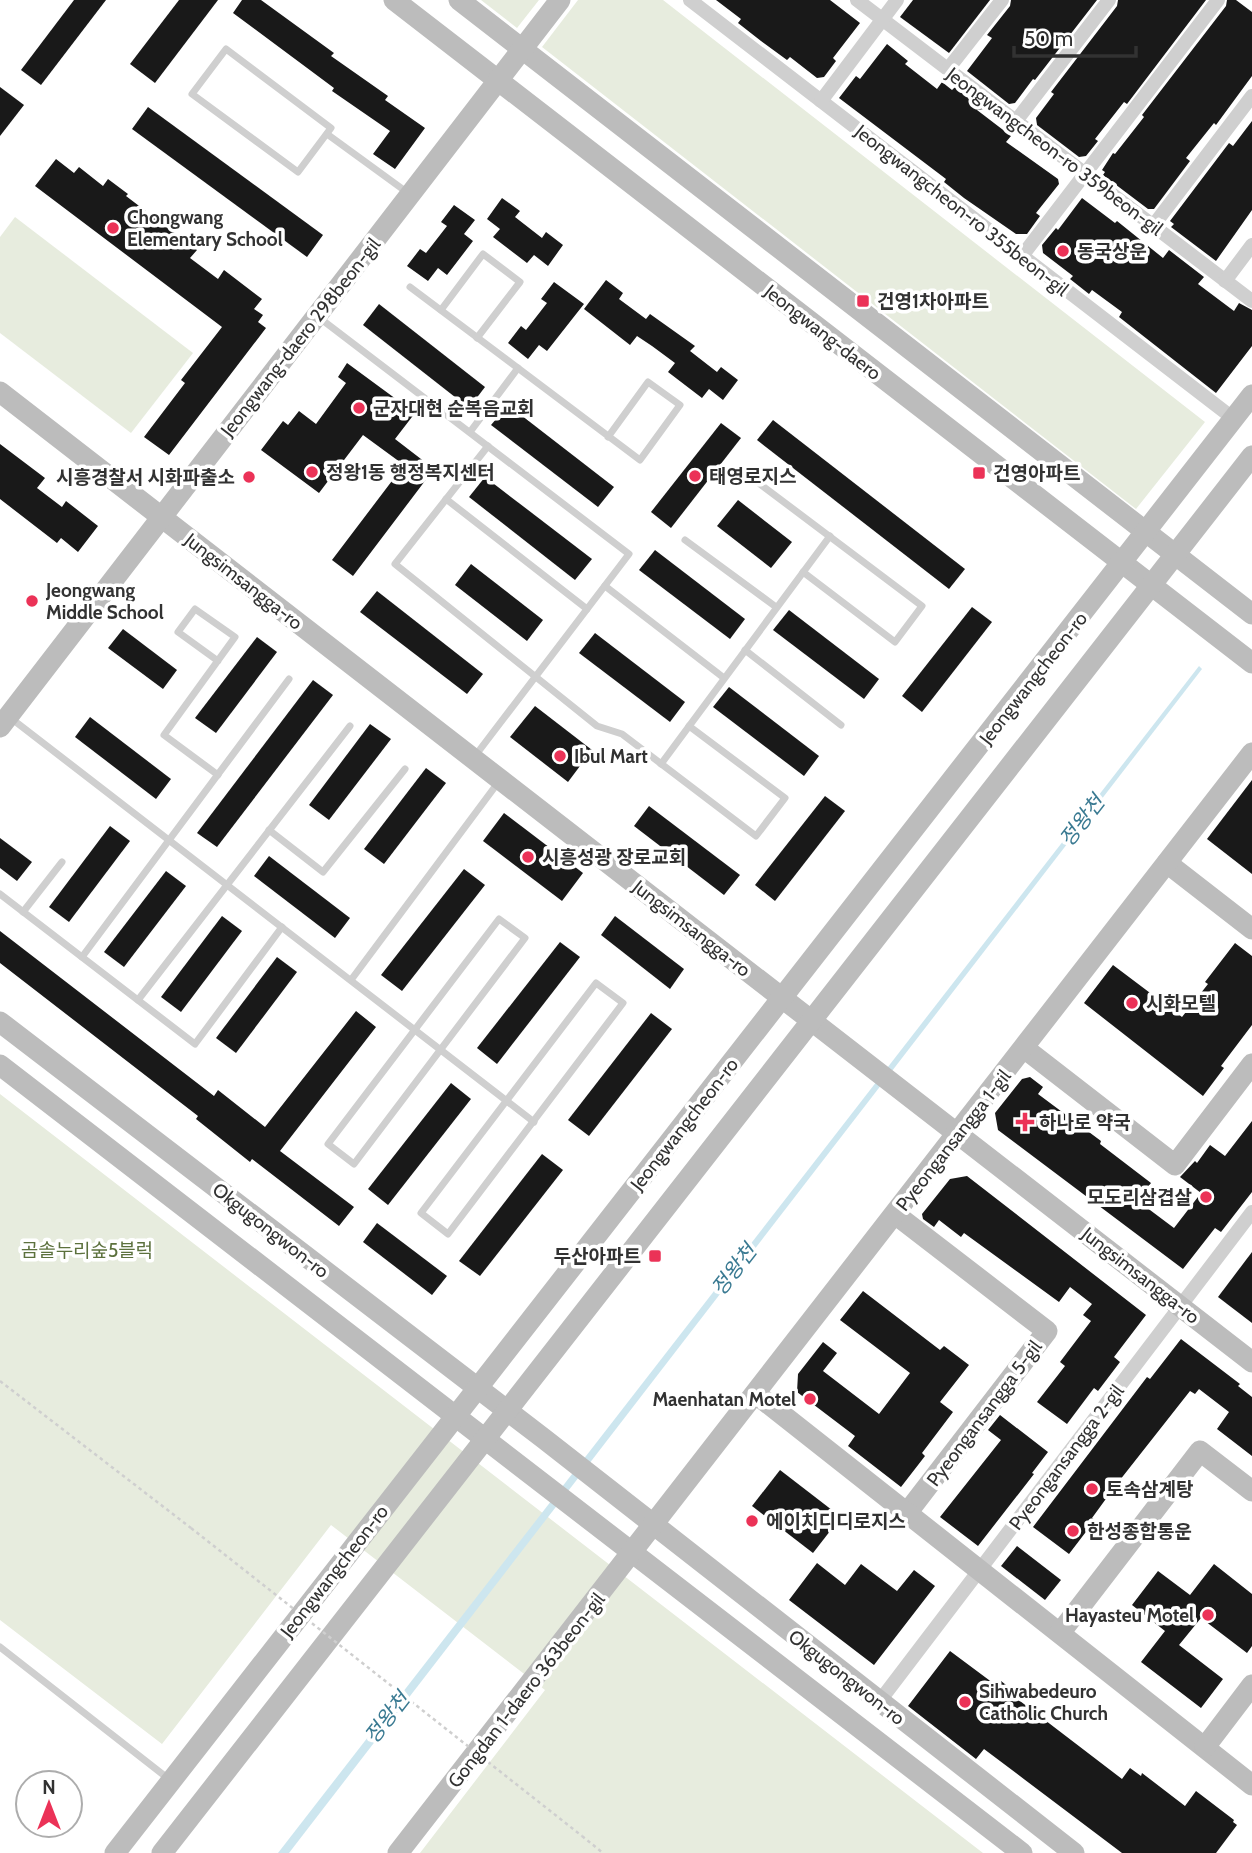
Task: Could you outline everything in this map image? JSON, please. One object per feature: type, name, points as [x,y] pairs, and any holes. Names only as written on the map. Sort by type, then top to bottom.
[{"type":"street","name":"Jeongwang-daero","points":[[394,0],[1252,663]]},
{"type":"street","name":"Jeongwang-daero","points":[[459,0],[1252,614]]},
{"type":"street","name":"Jeongwang-daero 298beon-gil","points":[[4,721],[560,0]]},
{"type":"street","name":"Jeongwangcheon-ro 355beon-gil","points":[[690,0],[1234,419]]},
{"type":"street","name":"Jeongwangcheon-ro 359beon-gil","points":[[858,0],[1252,301]]},
{"type":"street","points":[[821,100],[897,0]]},
{"type":"street","points":[[948,69],[1002,0]]},
{"type":"street","points":[[1016,121],[1109,0]]},
{"type":"street","points":[[1022,256],[1218,0]]},
{"type":"street","points":[[1153,226],[1252,96]]},
{"type":"street","points":[[1225,281],[1252,245]]},
{"type":"street","name":"Jungsimsangga-ro","points":[[0,392],[1252,1362]]},
{"type":"street","name":"Jeongwangcheon-ro","points":[[115,1853],[1252,396]]},
{"type":"street","name":"Jeongwangcheon-ro","points":[[162,1853],[1252,456]]},
{"type":"street","name":"Pyeongansangga 1-gil","points":[[654,1527],[1252,753]]},
{"type":"street","points":[[1167,863],[1252,929]]},
{"type":"street","name":"Okgugongwon-ro","points":[[0,1022],[543,1438],[1074,1853]]},
{"type":"street","points":[[1024,1048],[1175,1165],[1252,1064]]},
{"type":"street","name":"Okgugongwon-ro","points":[[0,1065],[1022,1853]]},
{"type":"street","name":"Pyeongansangga 2-gil","points":[[879,1702],[1252,1212]]},
{"type":"street","name":"Pyeongansangga 5-gil","points":[[895,1214],[1046,1331],[907,1513]]},
{"type":"street","points":[[756,1394],[1252,1784]]},
{"type":"street","points":[[1060,1633],[1200,1451],[1252,1491]]},
{"type":"street","name":"Gongdan 1-daero 363beon-gil","points":[[398,1853],[654,1527]]},
{"type":"street","points":[[1205,1747],[1252,1685]]},
{"type":"lane","points":[[226,49],[331,128],[327,134],[298,173],[192,94],[226,49]]},
{"type":"lane","points":[[327,134],[410,195]]},
{"type":"lane","points":[[441,310],[484,254],[520,282],[477,338]]},
{"type":"lane","points":[[410,287],[608,437],[640,460],[680,405],[648,382],[608,437]]},
{"type":"lane","points":[[317,316],[629,554],[473,758]]},
{"type":"lane","points":[[470,432],[518,368]]},
{"type":"lane","points":[[488,446],[394,564],[597,726],[622,734],[756,836],[785,798],[689,726]]},
{"type":"lane","points":[[740,469],[922,606],[895,642],[803,572]]},
{"type":"lane","points":[[446,499],[587,609]]},
{"type":"lane","points":[[661,764],[830,536]]},
{"type":"lane","points":[[685,540],[776,607]]},
{"type":"lane","points":[[605,586],[724,678]]},
{"type":"lane","points":[[218,661],[178,632],[195,609],[235,638],[164,735],[218,775]]},
{"type":"lane","points":[[745,650],[841,725]]},
{"type":"lane","points":[[82,957],[289,679]]},
{"type":"lane","points":[[4,721],[169,840],[534,1122]]},
{"type":"lane","points":[[138,1000],[350,726]]},
{"type":"lane","points":[[269,830],[323,872],[405,769]]},
{"type":"lane","points":[[351,980],[500,779]]},
{"type":"lane","points":[[23,912],[62,862]]},
{"type":"lane","points":[[0,894],[195,1044],[282,927]]},
{"type":"lane","points":[[499,919],[525,938],[441,1049],[354,1164],[328,1144],[499,919]]},
{"type":"lane","points":[[596,983],[623,1003],[534,1122],[448,1234],[421,1213],[596,983]]},
{"type":"lane","points":[[0,1647],[171,1781]]},
{"type":"path","points":[[0,1381],[603,1853]]},
{"type":"green space","points":[[481,0],[539,0],[517,28]]},
{"type":"green space","points":[[578,0],[663,0],[1205,422],[1136,509],[542,47]]},
{"type":"green space","points":[[15,217],[193,353],[131,433],[0,333],[0,237]]},
{"type":"green space","name":"곰솔누리숲5블럭","points":[[0,1094],[983,1853],[420,1853],[545,1690],[331,1525],[162,1744],[0,1620]]},
{"type":"water","name":"정왕천","points":[[1199,666],[1202,669],[289,1853],[278,1853]]},
{"type":"building","points":[[74,0],[106,0],[41,85],[21,70]]},
{"type":"building","points":[[179,0],[218,0],[155,83],[130,64]]},
{"type":"building","points":[[242,0],[261,0],[334,53],[331,56],[388,96],[385,100],[425,128],[395,169],[373,154],[390,131],[332,91],[334,88],[233,13]]},
{"type":"building","points":[[716,0],[830,0],[860,23],[833,58],[836,61],[824,77],[817,78],[790,57],[787,60],[761,41],[738,23],[741,19]]},
{"type":"building","points":[[913,0],[990,0],[949,53],[900,17]]},
{"type":"building","points":[[1011,0],[1097,0],[1035,80],[1033,79],[1015,103],[1009,104],[967,71],[992,38],[987,35],[1010,6]]},
{"type":"building","points":[[1118,0],[1206,0],[1127,104],[1124,102],[1095,139],[1098,141],[1086,156],[1079,157],[1037,125],[1036,118],[1054,94],[1051,92],[1117,6]]},
{"type":"building","points":[[1227,0],[1236,0],[1252,12],[1252,76],[1216,125],[1214,123],[1186,158],[1190,161],[1154,209],[1148,209],[1103,175],[1105,172],[1102,170],[1226,6]]},
{"type":"building","points":[[887,44],[908,61],[905,64],[937,89],[942,82],[952,90],[955,87],[984,109],[977,110],[1011,136],[1006,142],[1058,179],[1059,184],[1036,213],[1040,216],[1027,234],[1016,234],[964,198],[944,182],[946,179],[839,98],[856,76],[860,79]]},
{"type":"building","points":[[0,87],[24,105],[0,136]]},
{"type":"building","points":[[148,107],[323,235],[307,257],[132,129]]},
{"type":"building","points":[[1252,121],[1252,210],[1216,261],[1171,227],[1174,224],[1170,221],[1229,143],[1233,146]]},
{"type":"building","points":[[56,159],[74,173],[79,167],[103,186],[108,179],[197,250],[190,258],[218,279],[224,270],[262,299],[254,309],[263,315],[258,322],[266,328],[169,455],[144,437],[185,383],[181,380],[222,327],[35,186]]},
{"type":"building","points":[[502,198],[520,211],[515,217],[542,238],[546,232],[563,245],[548,266],[534,255],[527,263],[493,237],[500,229],[487,219]]},
{"type":"building","points":[[1082,198],[1115,223],[1117,221],[1163,258],[1169,250],[1204,277],[1198,284],[1234,311],[1239,303],[1252,310],[1252,346],[1216,393],[1119,317],[1122,312],[1092,290],[1089,294],[1070,279],[1073,276],[1043,253],[1042,245],[1056,228],[1058,230]]},
{"type":"building","points":[[454,205],[475,220],[464,234],[473,241],[447,275],[438,268],[428,281],[407,266],[420,249],[426,253],[447,226],[441,222]]},
{"type":"building","points":[[606,280],[623,293],[619,299],[646,319],[650,314],[695,346],[690,351],[717,372],[721,367],[738,380],[723,400],[709,389],[702,398],[668,372],[675,363],[637,336],[630,345],[584,309]]},
{"type":"building","points":[[554,282],[584,304],[547,351],[539,345],[528,359],[508,343],[521,326],[526,330],[547,303],[541,299]]},
{"type":"building","points":[[379,304],[485,387],[469,408],[363,325]]},
{"type":"building","points":[[347,363],[415,413],[395,439],[434,469],[353,576],[332,560],[404,465],[363,435],[319,493],[261,450],[283,421],[288,425],[299,411],[316,424],[346,383],[338,377]]},
{"type":"building","points":[[508,405],[614,487],[598,507],[491,425]]},
{"type":"building","points":[[773,420],[965,569],[949,589],[757,440]]},
{"type":"building","points":[[721,423],[741,438],[671,528],[651,512]]},
{"type":"building","points":[[0,444],[45,478],[37,488],[62,507],[66,501],[98,526],[78,552],[61,538],[57,543],[0,499]]},
{"type":"building","points":[[485,477],[592,559],[575,580],[469,497]]},
{"type":"building","points":[[738,500],[792,542],[771,568],[717,526]]},
{"type":"building","points":[[655,550],[745,619],[730,639],[639,570]]},
{"type":"building","points":[[471,564],[543,620],[527,641],[455,585]]},
{"type":"building","points":[[377,591],[483,674],[467,694],[360,612]]},
{"type":"building","points":[[972,607],[992,622],[922,712],[902,696]]},
{"type":"building","points":[[789,610],[879,679],[864,699],[773,630]]},
{"type":"building","points":[[123,629],[177,670],[163,689],[108,648]]},
{"type":"building","points":[[595,633],[685,702],[670,722],[579,653]]},
{"type":"building","points":[[257,637],[277,652],[216,733],[195,718]]},
{"type":"building","points":[[313,680],[333,695],[217,847],[197,833]]},
{"type":"building","points":[[729,687],[819,756],[804,776],[713,707]]},
{"type":"building","points":[[535,706],[592,750],[568,782],[510,737]]},
{"type":"building","points":[[90,717],[171,779],[156,799],[75,737]]},
{"type":"building","points":[[370,724],[391,739],[329,820],[309,805]]},
{"type":"building","points":[[426,768],[446,783],[384,864],[364,849]]},
{"type":"building","points":[[1252,780],[1252,874],[1207,839]]},
{"type":"building","points":[[825,796],[845,811],[775,901],[755,885]]},
{"type":"building","points":[[649,806],[740,875],[724,895],[634,826]]},
{"type":"building","points":[[504,813],[583,873],[562,901],[483,841]]},
{"type":"building","points":[[110,826],[130,841],[69,922],[49,907]]},
{"type":"building","points":[[0,838],[32,862],[17,881],[0,868]]},
{"type":"building","points":[[269,856],[350,918],[335,938],[254,876]]},
{"type":"building","points":[[464,869],[485,885],[402,991],[381,975]]},
{"type":"building","points":[[166,871],[186,886],[124,967],[104,952]]},
{"type":"building","points":[[222,916],[242,931],[181,1012],[161,997]]},
{"type":"building","points":[[615,916],[684,969],[670,989],[601,935]]},
{"type":"building","points":[[0,931],[214,1096],[218,1090],[265,1127],[356,1011],[376,1027],[280,1151],[354,1207],[339,1226],[252,1159],[250,1162],[196,1119],[198,1116],[0,963]]},
{"type":"building","points":[[560,942],[580,957],[497,1064],[477,1048]]},
{"type":"building","points":[[1235,943],[1252,956],[1252,1025],[1221,1066],[1224,1068],[1203,1096],[1084,1003],[1113,965],[1182,1017]]},
{"type":"building","points":[[277,957],[297,972],[236,1053],[216,1038]]},
{"type":"building","points":[[651,1013],[672,1029],[589,1136],[568,1120]]},
{"type":"building","points":[[1030,1077],[1043,1087],[1038,1094],[1151,1183],[1138,1201],[1174,1228],[1201,1193],[1180,1177],[1195,1161],[1197,1163],[1210,1145],[1225,1156],[1252,1121],[1252,1192],[1221,1232],[1215,1228],[1183,1269],[998,1130],[995,1113],[1022,1079]]},
{"type":"building","points":[[451,1083],[471,1099],[388,1205],[368,1189]]},
{"type":"building","points":[[542,1154],[563,1170],[480,1276],[459,1261]]},
{"type":"building","points":[[967,1176],[1146,1315],[1114,1357],[1120,1362],[1098,1391],[1094,1388],[1067,1424],[1037,1402],[1065,1366],[1060,1362],[1091,1321],[1083,1315],[1092,1304],[1070,1287],[1059,1302],[964,1233],[961,1237],[939,1220],[934,1227],[923,1219],[922,1214],[950,1179]]},
{"type":"building","points":[[377,1223],[447,1276],[432,1295],[363,1242]]},
{"type":"building","points":[[1252,1252],[1252,1323],[1218,1297]]},
{"type":"building","points":[[863,1291],[940,1350],[944,1346],[969,1365],[940,1402],[953,1412],[922,1453],[925,1456],[901,1487],[848,1446],[855,1436],[797,1392],[798,1374],[823,1342],[837,1353],[823,1371],[879,1414],[910,1373],[840,1320]]},
{"type":"building","points":[[1181,1339],[1240,1384],[1238,1386],[1252,1397],[1252,1456],[1217,1429],[1229,1412],[1199,1389],[1195,1394],[1190,1391],[1116,1485],[1092,1518],[1095,1520],[1069,1554],[1033,1527],[1147,1377],[1150,1379]]},
{"type":"building","points":[[1000,1415],[1048,1452],[978,1546],[940,1517],[1001,1440],[988,1430]]},
{"type":"building","points":[[780,1470],[841,1517],[813,1553],[752,1506]]},
{"type":"building","points":[[1017,1546],[1061,1580],[1045,1600],[1001,1566]]},
{"type":"building","points":[[817,1563],[845,1585],[861,1564],[897,1591],[914,1570],[935,1586],[874,1665],[789,1600]]},
{"type":"building","points":[[1214,1564],[1252,1594],[1252,1646],[1247,1653],[1201,1618],[1179,1645],[1223,1679],[1201,1708],[1141,1662],[1165,1631],[1132,1605],[1158,1571],[1190,1595]]},
{"type":"building","points":[[950,1651],[997,1686],[1001,1681],[1023,1698],[1020,1701],[1122,1779],[1130,1768],[1141,1776],[1142,1773],[1185,1806],[1196,1791],[1237,1825],[1216,1853],[1122,1853],[984,1749],[976,1759],[908,1706]]},
{"type":"place","name":"Chongwang Elementary School","points":[[113,228]]},
{"type":"place","name":"동국상운","points":[[1063,251]]},
{"type":"place","name":"건영1차아파트","points":[[863,301]]},
{"type":"place","name":"군자대현 순복음교회","points":[[359,408]]},
{"type":"place","name":"정왕1동 행정복지센터","points":[[312,472]]},
{"type":"place","name":"건영아파트","points":[[979,473]]},
{"type":"place","name":"태영로지스","points":[[695,476]]},
{"type":"place","name":"시흥경찰서 시화파출소","points":[[249,477]]},
{"type":"place","name":"Jeongwang Middle School","points":[[32,601]]},
{"type":"place","name":"Ibul Mart","points":[[560,756]]},
{"type":"place","name":"시흥성광 장로교회","points":[[528,857]]},
{"type":"place","name":"시화모텔","points":[[1132,1003]]},
{"type":"place","name":"하나로 약국","points":[[1025,1122]]},
{"type":"place","name":"모도리삼겹살","points":[[1206,1197]]},
{"type":"place","name":"두산아파트","points":[[655,1256]]},
{"type":"place","name":"Maenhatan Motel","points":[[810,1399]]},
{"type":"place","name":"토속삼계탕","points":[[1092,1489]]},
{"type":"place","name":"에이치디디로지스","points":[[752,1521]]},
{"type":"place","name":"한성종합통운","points":[[1073,1531]]},
{"type":"place","name":"Hayasteu Motel","points":[[1208,1615]]},
{"type":"place","name":"Sihwabedeuro Catholic Church","points":[[965,1702]]}]
